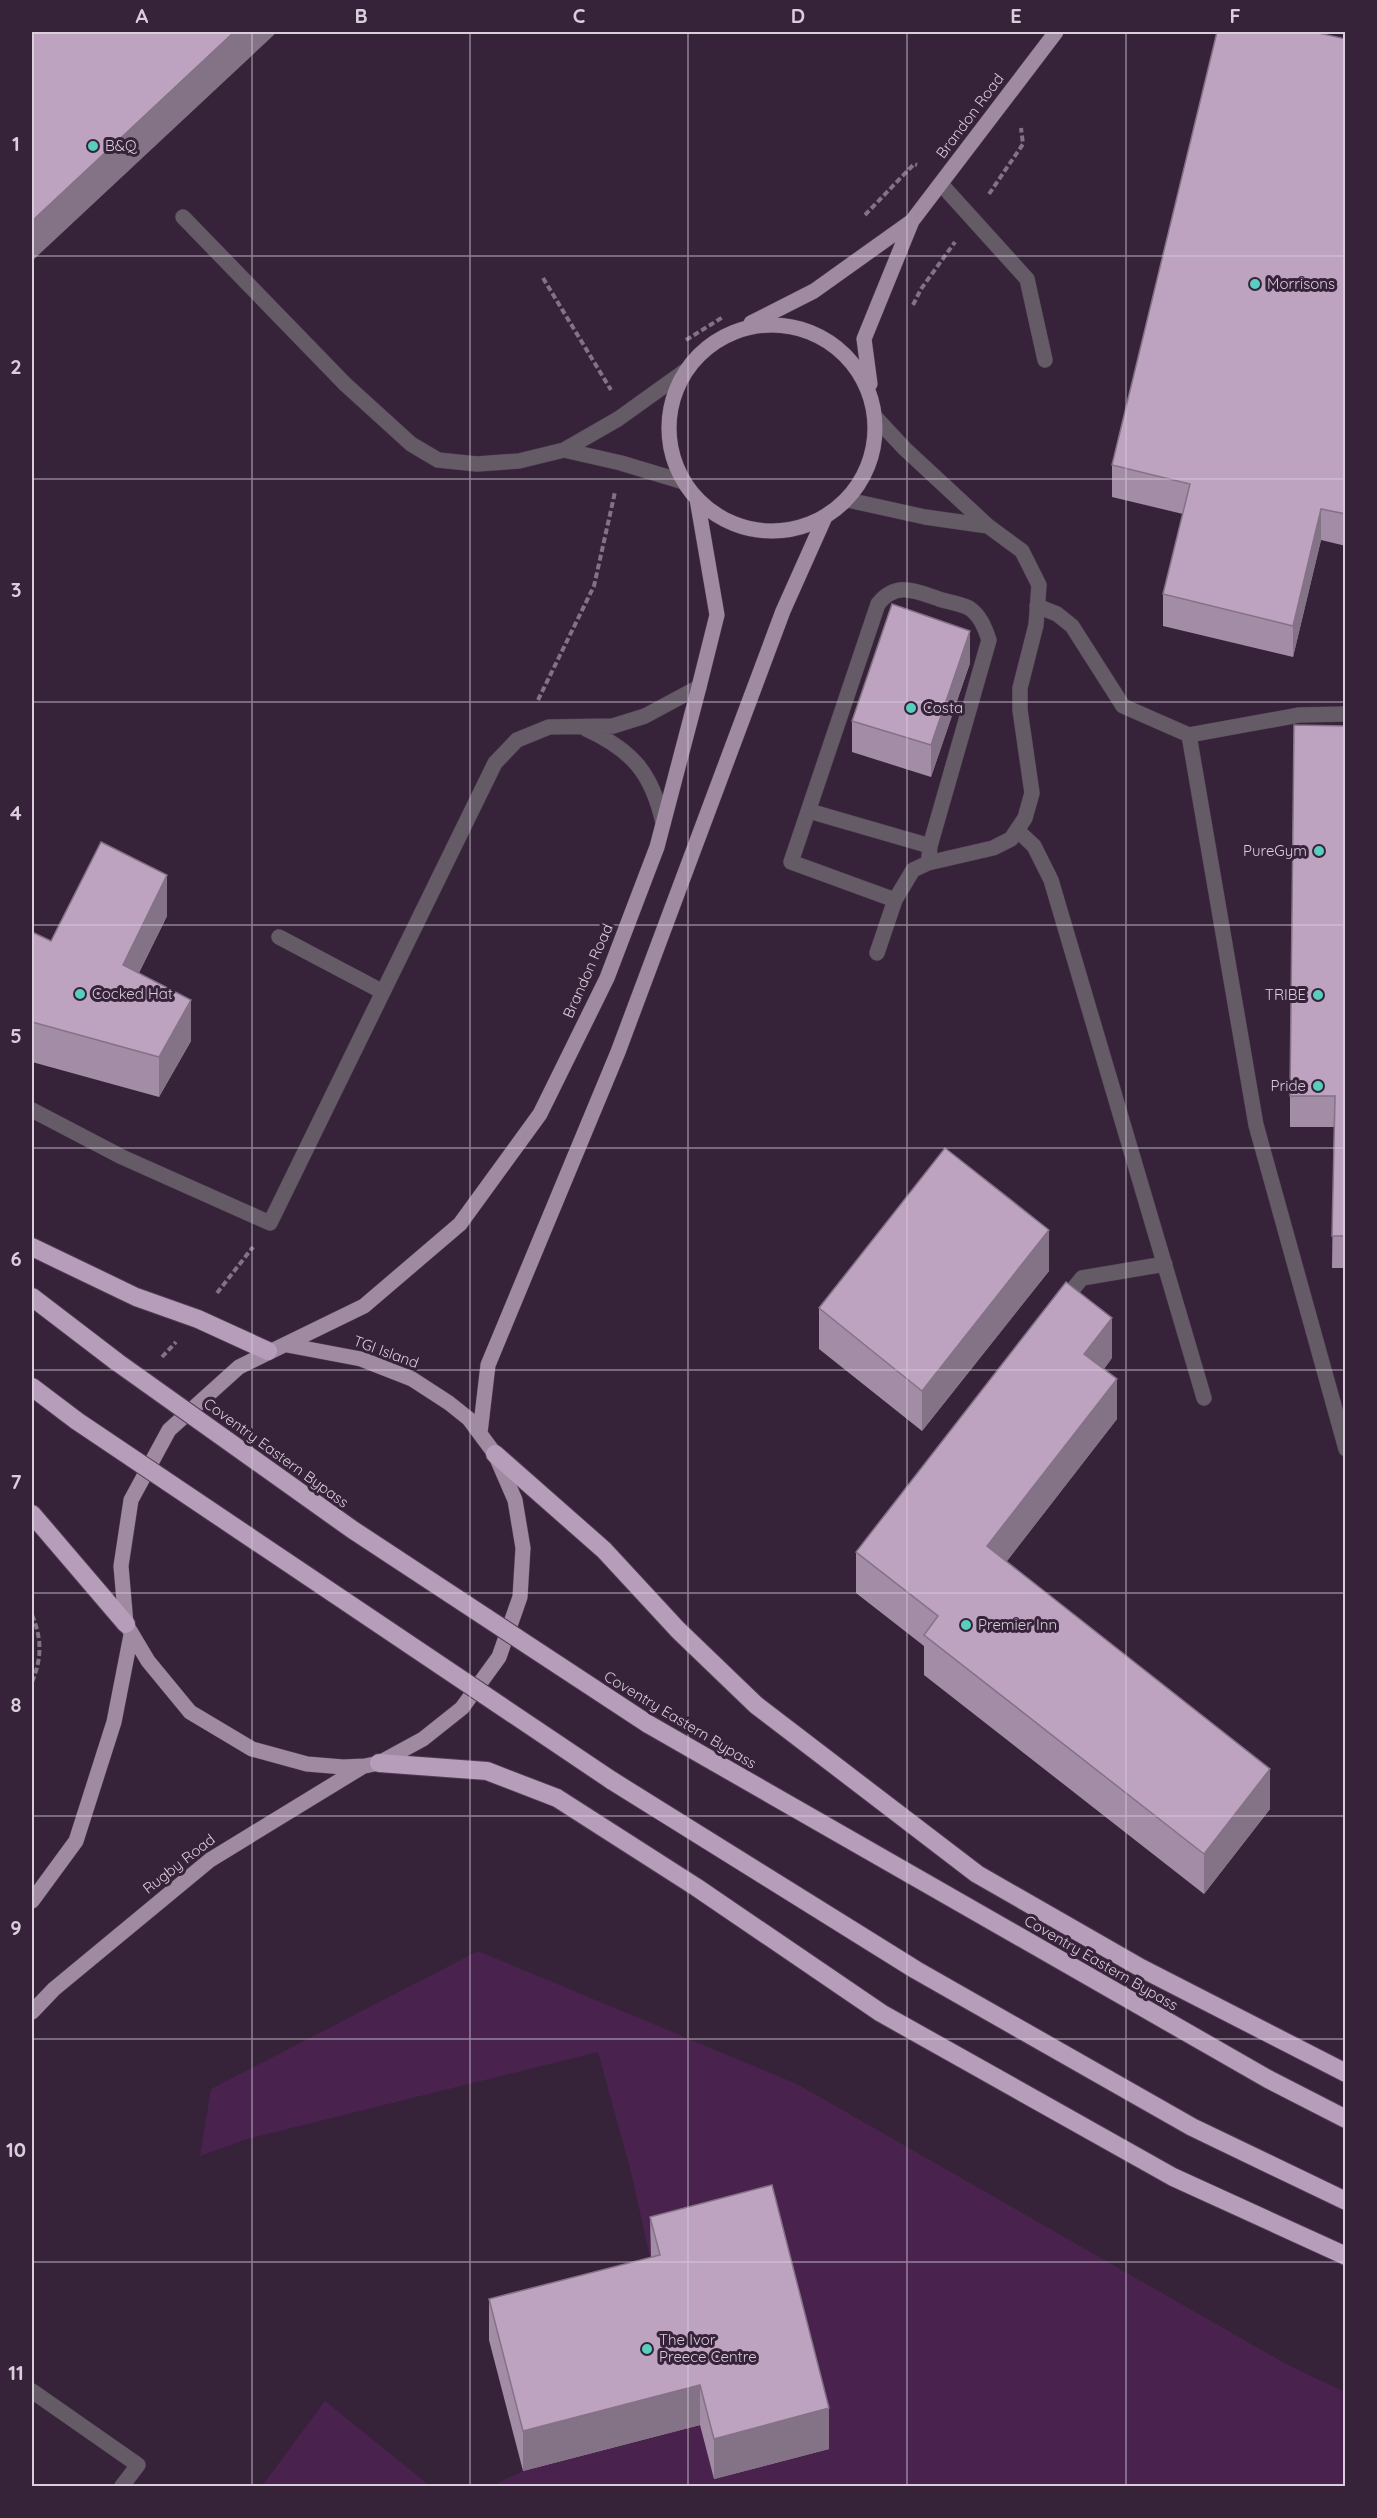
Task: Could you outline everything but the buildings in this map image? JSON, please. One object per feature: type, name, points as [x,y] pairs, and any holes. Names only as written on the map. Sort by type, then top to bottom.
[{"type":"highway","points":[[32,1247],[136,1297],[198,1319],[268,1351]]},
{"type":"highway","name":"Coventry Eastern Bypass","points":[[32,1297],[117,1362],[353,1530],[648,1724],[1268,2079],[1346,2119]]},
{"type":"highway","points":[[32,1387],[77,1421],[611,1780],[916,1970],[1192,2127],[1346,2201]]},
{"type":"highway","points":[[495,1454],[604,1550],[678,1630],[756,1705],[976,1874],[1141,1968],[1346,2073]]},
{"type":"highway","points":[[32,1514],[128,1630]]},
{"type":"highway","points":[[372,1764],[487,1771],[557,1798],[696,1887],[881,2013],[1173,2177],[1346,2256]]},
{"type":"main road","name":"Brandon Road","points":[[872,401],[864,339],[912,221],[1056,32]]},
{"type":"main road","name":"Brandon Road","points":[[741,328],[814,291],[912,221]]},
{"type":"main road","points":[[764,324],[785,324],[822,336],[854,364],[872,401],[875,417],[875,441],[870,460],[860,482],[848,500],[825,517],[797,528],[764,531],[726,521],[697,499],[684,483],[669,443],[669,417],[674,393],[685,371],[703,350],[720,337],[741,328],[764,324]]},
{"type":"main road","name":"Brandon Road","points":[[287,1345],[364,1306],[460,1224],[534,1123],[608,978],[663,823],[717,615],[697,499]]},
{"type":"main road","points":[[480,1433],[488,1365],[618,1052],[783,611],[825,517]]},
{"type":"main road","name":"TGI Island","points":[[287,1345],[361,1359],[411,1379],[449,1403],[469,1419],[495,1454],[515,1500],[523,1548],[520,1597],[499,1657],[462,1708],[423,1739],[372,1764],[344,1767],[307,1764],[252,1749],[190,1712],[148,1661],[128,1630],[121,1566],[131,1500],[169,1430],[239,1367],[268,1351],[287,1345]]},
{"type":"main road","points":[[32,1901],[76,1841],[114,1722],[128,1630]]},
{"type":"main road","name":"Rugby Road","points":[[34,2008],[210,1860],[372,1764]]},
{"type":"street","points":[[941,184],[1027,279],[1045,360]]},
{"type":"street","points":[[183,217],[345,384],[411,444],[438,460],[477,464],[519,461],[564,450],[618,419],[685,371]]},
{"type":"street","points":[[875,417],[905,449],[987,526],[1022,551],[1039,585],[1036,625],[1020,688],[1020,710],[1032,793],[1025,818],[1011,839],[993,848],[928,863],[913,870],[895,900],[878,953]]},
{"type":"street","points":[[564,450],[621,463],[684,483]]},
{"type":"street","points":[[848,500],[925,517],[987,526]]},
{"type":"street","points":[[895,900],[791,862],[878,604],[886,594],[898,590],[911,590],[969,608],[985,628],[989,640],[930,846],[928,863]]},
{"type":"street","points":[[1037,606],[1057,614],[1072,626],[1123,706],[1189,735],[1299,715],[1346,714]]},
{"type":"street","points":[[32,1110],[122,1157],[270,1223],[495,763],[517,741],[549,727],[613,726],[645,716],[699,687]]},
{"type":"street","points":[[582,727],[612,741],[639,764],[657,796],[663,823]]},
{"type":"street","points":[[1189,735],[1256,1125],[1346,1449]]},
{"type":"street","points":[[809,811],[930,846]]},
{"type":"street","points":[[1017,830],[1034,846],[1051,880],[1204,1398]]},
{"type":"street","points":[[279,937],[383,992]]},
{"type":"street","points":[[1053,1312],[1082,1278],[1165,1264]]},
{"type":"street","points":[[32,2391],[138,2465],[122,2487]]},
{"type":"path","points":[[860,221],[914,164]]},
{"type":"path","points":[[543,278],[612,393],[621,387]]},
{"type":"path","points":[[681,343],[731,311]]},
{"type":"path","points":[[517,741],[594,586],[621,463]]},
{"type":"path","points":[[158,1361],[198,1319],[270,1223]]},
{"type":"path","points":[[32,1615],[38,1629],[41,1649],[32,1682]]},
{"type":"shaded area","points":[[478,1951],[797,2084],[1286,2364],[1345,2392],[1345,2486],[491,2486],[523,2471],[700,2425],[829,2449],[650,2257],[630,2168],[598,2052],[247,2139],[200,2156],[211,2089]]},
{"type":"shaded area","points":[[325,2401],[430,2486],[262,2486]]},
{"type":"place","name":"B&Q","points":[[93,146]]},
{"type":"place","name":"Morrisons","points":[[1255,284]]},
{"type":"place","name":"Costa","points":[[911,708]]},
{"type":"place","name":"PureGym","points":[[1319,851]]},
{"type":"place","name":"Cocked Hat","points":[[80,994]]},
{"type":"place","name":"TRIBE","points":[[1318,995]]},
{"type":"place","name":"Pride","points":[[1318,1086]]},
{"type":"place","name":"Premier Inn","points":[[966,1625]]},
{"type":"place","name":"The Ivor Preece Centre","points":[[647,2349]]}]
